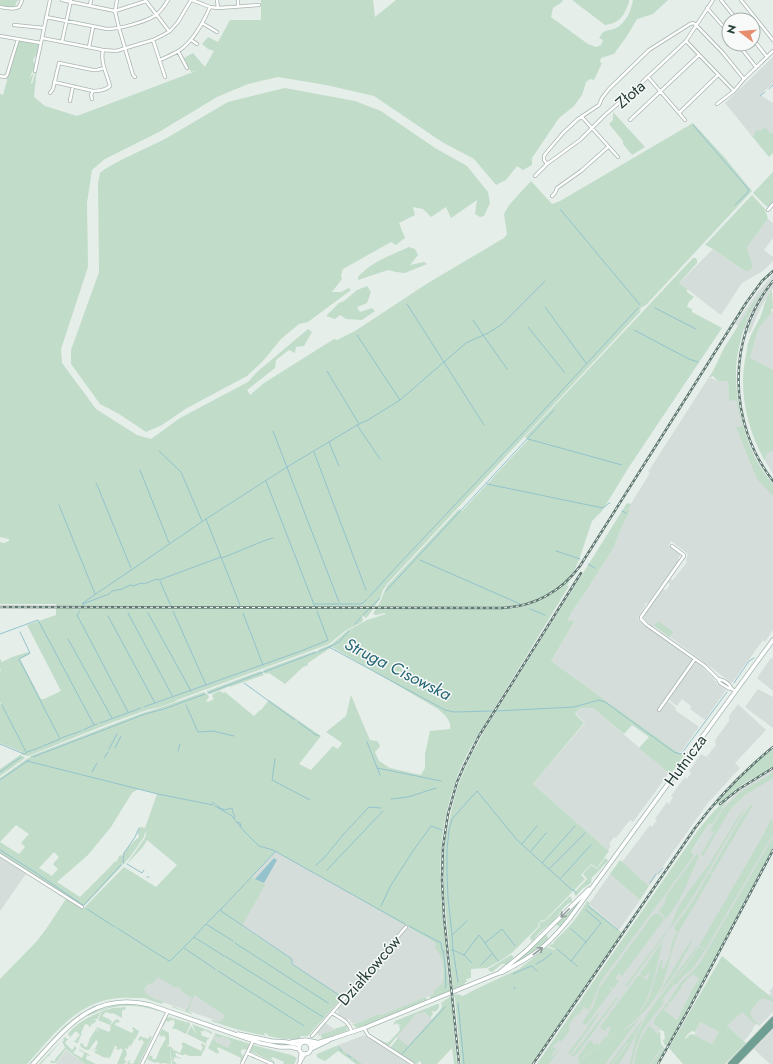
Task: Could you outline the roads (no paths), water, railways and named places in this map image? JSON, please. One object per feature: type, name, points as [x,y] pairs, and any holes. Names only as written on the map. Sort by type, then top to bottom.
[{"type":"main road","name":"Hutnicza","points":[[334,1038],[364,1028],[502,972],[535,953],[550,940],[561,929],[597,881],[734,690],[773,640]]},
{"type":"main road","name":"Hutnicza","points":[[499,973],[517,959],[580,902]]},
{"type":"main road","points":[[553,925],[558,926],[561,929]]},
{"type":"main road","points":[[547,931],[550,940]]},
{"type":"main road","points":[[517,959],[519,963]]},
{"type":"main road","points":[[33,1064],[76,1020],[99,1007],[119,1002],[150,1005],[269,1045],[299,1047],[302,1043],[306,1042],[310,1047],[309,1053],[303,1054],[299,1047],[286,1042]]},
{"type":"main road","points":[[730,1064],[773,1019]]},
{"type":"main road","points":[[735,1064],[773,1025]]},
{"type":"main road","points":[[310,1047],[318,1042],[334,1038]]},
{"type":"main road","points":[[310,1047],[334,1038]]},
{"type":"main road","points":[[253,1039],[286,1042],[305,1040],[318,1042]]},
{"type":"street","points":[[0,7],[10,9],[17,7],[22,0]]},
{"type":"street","points":[[35,71],[50,0]]},
{"type":"street","points":[[62,0],[115,11],[146,1],[170,31]]},
{"type":"street","points":[[90,5],[91,0]]},
{"type":"street","points":[[117,0],[115,11],[125,49],[133,75],[135,77]]},
{"type":"street","points":[[46,17],[107,30],[149,19],[156,15],[168,0]]},
{"type":"street","points":[[42,38],[103,50],[116,51],[153,40],[170,31],[178,22],[192,0],[210,7],[218,8],[259,5]]},
{"type":"street","points":[[217,0],[218,8]]},
{"type":"street","points":[[238,0],[238,6]]},
{"type":"street","name":"Złota","points":[[534,176],[580,140],[607,113],[686,41],[713,0]]},
{"type":"street","points":[[721,0],[731,12]]},
{"type":"street","points":[[741,0],[773,40]]},
{"type":"street","points":[[62,42],[71,1]]},
{"type":"street","points":[[160,60],[178,51],[191,40],[210,7]]},
{"type":"street","points":[[707,8],[721,24]]},
{"type":"street","points":[[202,23],[217,32]]},
{"type":"street","points":[[548,164],[544,158],[546,153],[563,133],[599,105],[609,89],[651,48],[690,24],[693,23],[723,53],[744,79]]},
{"type":"street","points":[[14,25],[44,28]]},
{"type":"street","points":[[89,47],[94,27]]},
{"type":"street","points":[[0,36],[41,43]]},
{"type":"street","points":[[0,76],[5,77],[7,75],[18,39]]},
{"type":"street","points":[[153,40],[165,77]]},
{"type":"street","points":[[191,40],[197,44]]},
{"type":"street","points":[[686,41],[734,91]]},
{"type":"street","points":[[761,49],[767,57]]},
{"type":"street","points":[[54,82],[93,91],[108,88],[110,86],[102,58],[103,50]]},
{"type":"street","points":[[178,51],[187,68]]},
{"type":"street","points":[[717,104],[734,91],[744,79],[773,51]]},
{"type":"street","points":[[744,52],[756,67]]},
{"type":"street","points":[[630,120],[699,55]]},
{"type":"street","points":[[50,93],[53,89],[59,63],[93,70],[104,68]]},
{"type":"street","points":[[679,113],[718,75]]},
{"type":"street","points":[[648,77],[685,120]]},
{"type":"street","points":[[70,101],[73,86]]},
{"type":"street","points":[[92,98],[93,91]]},
{"type":"street","points":[[582,117],[618,157]]},
{"type":"street","points":[[552,196],[557,188],[608,147]]},
{"type":"street","points":[[768,210],[773,204]]},
{"type":"street","points":[[672,546],[684,556],[641,619],[647,625],[695,659],[718,679],[720,683],[734,690]]},
{"type":"street","points":[[659,710],[695,659]]},
{"type":"street","points":[[0,855],[82,907]]},
{"type":"street","name":"Działkowców","points":[[312,1036],[406,927]]},
{"type":"street","points":[[142,1064],[168,1011]]},
{"type":"street","name":"Działkowców","points":[[332,1013],[350,1025],[353,1032]]},
{"type":"street","points":[[364,1028],[368,1035],[413,1064]]},
{"type":"street","points":[[242,1064],[253,1039]]},
{"type":"street","points":[[248,1052],[272,1064]]},
{"type":"street","points":[[300,1063],[303,1054]]},
{"type":"water","points":[[274,858],[277,860],[264,883],[255,879]]},
{"type":"waterway","points":[[769,89],[773,85]]},
{"type":"waterway","points":[[760,96],[765,92]]},
{"type":"waterway","points":[[693,125],[749,190],[735,205]]},
{"type":"waterway","points":[[560,209],[640,305]]},
{"type":"waterway","points":[[83,606],[83,603],[87,600],[206,519],[287,467],[400,400],[466,343],[501,325],[545,281]]},
{"type":"waterway","points":[[407,304],[484,425]]},
{"type":"waterway","points":[[545,307],[586,363]]},
{"type":"waterway","points":[[520,436],[638,308]]},
{"type":"waterway","points":[[655,308],[696,329]]},
{"type":"waterway","points":[[473,320],[483,335]]},
{"type":"waterway","points":[[528,327],[565,373]]},
{"type":"waterway","points":[[634,330],[689,359],[698,362]]},
{"type":"waterway","points":[[357,335],[400,400]]},
{"type":"waterway","points":[[483,335],[507,369]]},
{"type":"waterway","points":[[327,371],[359,424]]},
{"type":"waterway","points":[[386,591],[554,410]]},
{"type":"waterway","points":[[357,425],[380,459]]},
{"type":"waterway","points":[[273,431],[339,602]]},
{"type":"waterway","points":[[369,597],[519,437]]},
{"type":"waterway","points":[[528,439],[622,465]]},
{"type":"waterway","points":[[329,442],[339,466]]},
{"type":"waterway","points":[[159,451],[181,472],[202,521]]},
{"type":"waterway","points":[[314,452],[366,590]]},
{"type":"waterway","points":[[140,470],[169,543]]},
{"type":"waterway","points":[[266,481],[315,607]]},
{"type":"waterway","points":[[96,483],[131,568]]},
{"type":"waterway","points":[[487,484],[603,508],[610,503]]},
{"type":"waterway","points":[[59,505],[95,594]]},
{"type":"waterway","points":[[622,511],[626,513]]},
{"type":"waterway","points":[[206,519],[240,605]]},
{"type":"waterway","points":[[222,558],[273,538]]},
{"type":"waterway","points":[[556,551],[580,559]]},
{"type":"waterway","points":[[83,604],[109,594],[112,591],[122,589],[130,585],[133,586],[157,579],[159,580],[221,557]]},
{"type":"waterway","points":[[420,560],[520,604]]},
{"type":"waterway","points":[[588,564],[595,568]]},
{"type":"waterway","points":[[160,581],[171,606]]},
{"type":"waterway","points":[[371,607],[380,598]]},
{"type":"waterway","points":[[315,604],[360,604],[367,599]]},
{"type":"waterway","points":[[363,615],[369,609]]},
{"type":"waterway","points":[[530,609],[545,615]]},
{"type":"waterway","points":[[80,611],[77,615],[128,712]]},
{"type":"waterway","points":[[173,611],[206,685]]},
{"type":"waterway","points":[[155,703],[328,640],[317,611]]},
{"type":"waterway","points":[[128,613],[173,697]]},
{"type":"waterway","points":[[148,613],[191,691]]},
{"type":"waterway","points":[[243,613],[263,665]]},
{"type":"waterway","points":[[108,616],[155,703],[144,707]]},
{"type":"waterway","points":[[355,624],[361,617]]},
{"type":"waterway","points":[[0,634],[38,620],[94,725],[97,724]]},
{"type":"waterway","points":[[329,647],[339,642],[349,631]]},
{"type":"waterway","points":[[20,632],[30,653],[19,659],[60,739],[43,746]]},
{"type":"waterway","points":[[68,639],[112,718]]},
{"type":"waterway","name":"Struga Cisowska","points":[[318,652],[329,647],[445,710],[454,712],[493,711]]},
{"type":"waterway","name":"Struga Cisowska","points":[[264,672],[317,652]]},
{"type":"waterway","name":"Struga Cisowska","points":[[734,683],[749,661],[754,658]]},
{"type":"waterway","name":"Struga Cisowska","points":[[208,693],[263,672]]},
{"type":"waterway","points":[[244,683],[295,720]]},
{"type":"waterway","name":"Struga Cisowska","points":[[496,711],[574,707],[599,700],[605,702],[674,752],[680,754],[727,692]]},
{"type":"waterway","name":"Struga Cisowska","points":[[33,757],[145,714],[164,709],[205,694]]},
{"type":"waterway","points":[[2,705],[26,752]]},
{"type":"waterway","points":[[186,705],[198,732],[213,731],[234,736]]},
{"type":"waterway","points":[[100,723],[141,708]]},
{"type":"waterway","points":[[298,722],[319,736]]},
{"type":"waterway","points":[[83,730],[94,725]]},
{"type":"waterway","points":[[61,738],[81,731]]},
{"type":"waterway","points":[[109,749],[117,734]]},
{"type":"waterway","points":[[115,748],[121,736]]},
{"type":"waterway","points":[[367,742],[380,775]]},
{"type":"waterway","points":[[0,744],[24,754]]},
{"type":"waterway","points":[[178,751],[180,744]]},
{"type":"waterway","points":[[24,755],[27,752],[41,747]]},
{"type":"waterway","points":[[104,758],[108,752]]},
{"type":"waterway","points":[[0,772],[21,757]]},
{"type":"waterway","points":[[275,759],[272,780],[310,800]]},
{"type":"waterway","name":"Struga Cisowska","points":[[0,780],[29,760]]},
{"type":"waterway","points":[[27,761],[158,794],[213,805]]},
{"type":"waterway","points":[[92,772],[97,763]]},
{"type":"waterway","points":[[377,768],[441,781]]},
{"type":"waterway","points":[[391,799],[408,797],[436,788]]},
{"type":"waterway","points":[[452,935],[447,874],[449,830],[452,819],[477,791],[517,840],[576,893]]},
{"type":"waterway","points":[[217,805],[225,810],[232,808],[235,816],[234,818]]},
{"type":"waterway","points":[[215,806],[232,816],[259,846],[273,850],[405,924]]},
{"type":"waterway","points":[[316,865],[369,807],[381,808]]},
{"type":"waterway","points":[[327,870],[383,811]]},
{"type":"waterway","points":[[237,822],[240,823],[241,826]]},
{"type":"waterway","points":[[381,906],[391,885],[431,826],[442,830]]},
{"type":"waterway","points":[[522,844],[537,826]]},
{"type":"waterway","points":[[542,863],[575,826]]},
{"type":"waterway","points":[[124,863],[124,853],[135,837],[139,828]]},
{"type":"waterway","points":[[531,851],[546,833]]},
{"type":"waterway","points":[[550,868],[585,833]]},
{"type":"waterway","points":[[561,878],[591,845]]},
{"type":"waterway","points":[[0,850],[38,874]]},
{"type":"waterway","points":[[276,851],[221,909],[221,911],[292,959],[292,964],[339,995]]},
{"type":"waterway","points":[[127,864],[142,873],[144,870]]},
{"type":"waterway","points":[[84,905],[121,865]]},
{"type":"waterway","points":[[658,874],[663,868]]},
{"type":"waterway","points":[[650,883],[656,874]]},
{"type":"waterway","points":[[39,875],[83,905]]},
{"type":"waterway","points":[[588,906],[618,930]]},
{"type":"waterway","points":[[87,909],[115,927]]},
{"type":"waterway","points":[[207,923],[221,909]]},
{"type":"waterway","points":[[571,961],[601,923],[586,910]]},
{"type":"waterway","points":[[467,921],[452,935],[453,950],[464,955],[472,963]]},
{"type":"waterway","points":[[194,937],[206,924],[233,941]]},
{"type":"waterway","points":[[409,926],[441,943],[442,950],[444,951]]},
{"type":"waterway","points":[[117,928],[169,961],[194,937],[224,956]]},
{"type":"waterway","points":[[485,943],[502,929],[515,946]]},
{"type":"waterway","points":[[571,929],[586,942]]},
{"type":"waterway","points":[[464,955],[479,935],[498,961]]},
{"type":"waterway","points":[[235,943],[328,1003]]},
{"type":"waterway","points":[[184,948],[215,969]]},
{"type":"waterway","points":[[557,949],[577,966]]},
{"type":"waterway","points":[[451,950],[453,950],[458,982]]},
{"type":"waterway","points":[[443,951],[445,963],[445,988]]},
{"type":"waterway","points":[[536,964],[552,953]]},
{"type":"waterway","points":[[481,965],[492,954]]},
{"type":"waterway","points":[[225,956],[323,1017]]},
{"type":"waterway","points":[[513,974],[531,966],[537,971]]},
{"type":"waterway","points":[[218,971],[304,1026]]},
{"type":"waterway","points":[[458,1003],[464,1064]]},
{"type":"waterway","points":[[402,1054],[445,1007]]},
{"type":"waterway","points":[[339,1047],[342,1051]]},
{"type":"waterway","points":[[347,1055],[351,1057]]},
{"type":"railway","points":[[0,607],[501,608],[524,605],[535,601],[555,590],[580,566],[746,303],[762,281],[773,271]]},
{"type":"railway","points":[[773,281],[758,304],[747,328],[740,354],[738,381],[741,407],[747,433],[758,458],[773,481]]},
{"type":"railway","points":[[459,1064],[444,917],[442,880],[443,847],[448,814],[457,782],[479,736],[581,573]]},
{"type":"railway","points":[[533,1064],[695,828],[732,785],[773,747]]},
{"type":"railway","points":[[720,804],[739,789],[773,768]]},
{"type":"railway","points":[[658,1064],[690,1007],[773,850]]}]
